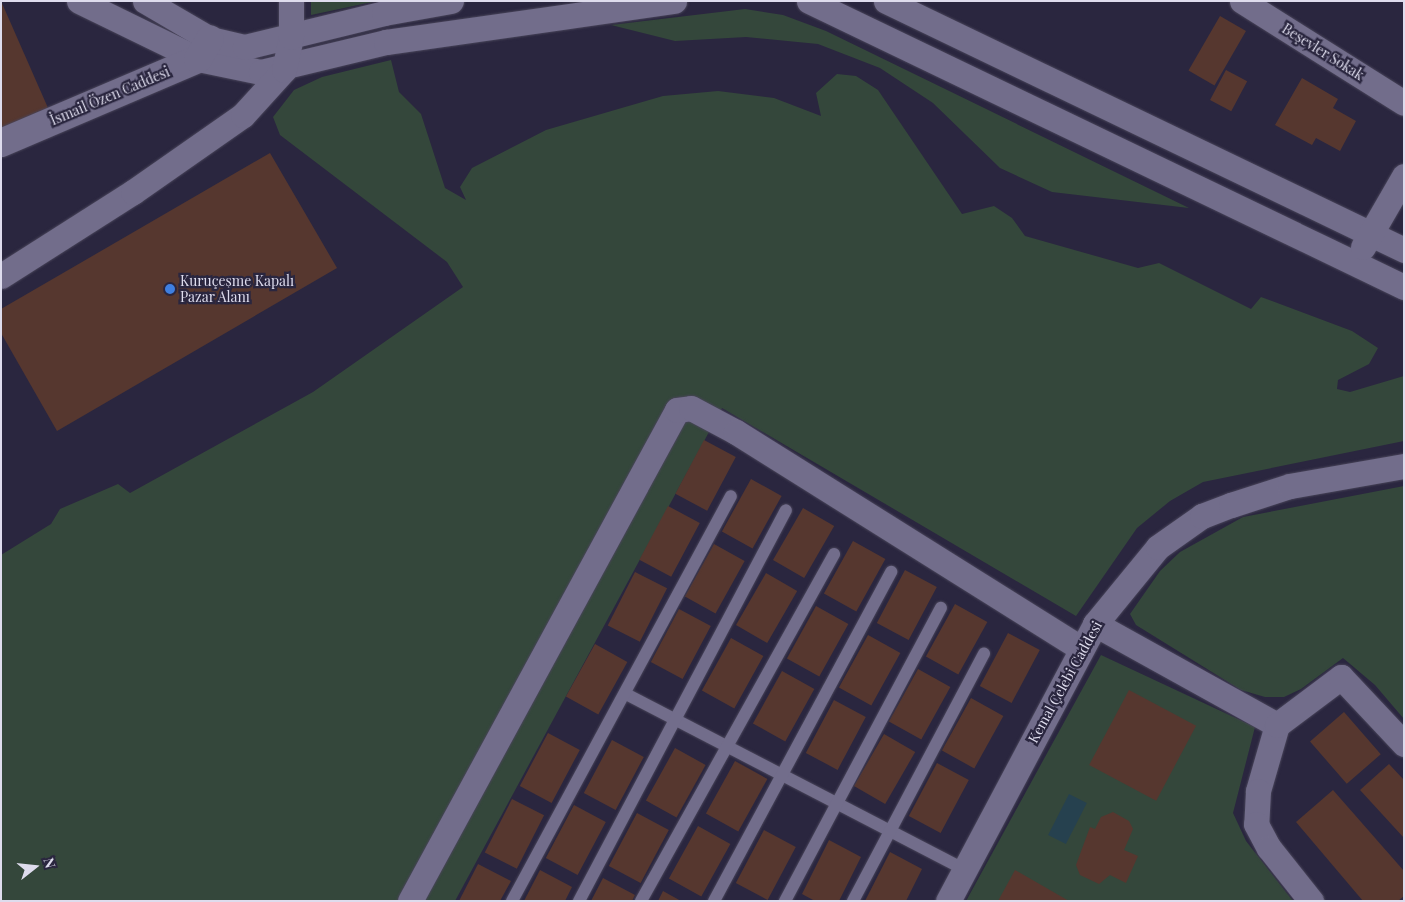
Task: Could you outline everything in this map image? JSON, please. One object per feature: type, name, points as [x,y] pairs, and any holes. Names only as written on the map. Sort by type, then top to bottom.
[{"type":"street","points":[[79,1],[204,49],[244,71],[284,70],[386,42],[674,1]]},
{"type":"street","points":[[145,1],[204,49],[256,46],[384,13],[451,1]]},
{"type":"street","points":[[1,276],[133,192],[243,115],[284,70],[291,37],[291,1]]},
{"type":"street","points":[[809,1],[1404,287]]},
{"type":"street","points":[[886,1],[1404,250]]},
{"type":"street","name":"Beşevler Sokak","points":[[1242,1],[1404,103]]},
{"type":"street","name":"İsmail Özen Caddesi","points":[[1,143],[204,49]]},
{"type":"street","points":[[1355,264],[1370,233],[1404,176]]},
{"type":"street","points":[[410,901],[677,410],[691,408],[736,432],[1081,648]]},
{"type":"street","name":"Kemal Çelebi Caddesi","points":[[948,901],[1095,624],[1158,547],[1202,516],[1290,486],[1404,466]]},
{"type":"street","points":[[1095,624],[1278,725]]},
{"type":"street","points":[[1312,901],[1269,848],[1256,824],[1258,791],[1278,725],[1341,677],[1404,744]]},
{"type":"lane","points":[[512,901],[626,694],[731,496]]},
{"type":"lane","points":[[579,901],[786,510]]},
{"type":"lane","points":[[641,901],[726,744],[834,554]]},
{"type":"lane","points":[[714,901],[783,776],[891,572]]},
{"type":"lane","points":[[785,901],[941,608]]},
{"type":"lane","points":[[853,901],[887,830],[984,654]]},
{"type":"lane","points":[[626,694],[726,744],[836,804],[965,870]]},
{"type":"green space","points":[[311,1],[377,1],[311,15]]},
{"type":"green space","points":[[745,9],[783,15],[826,31],[1189,208],[1052,192],[1000,168],[933,103],[880,68],[818,44],[746,37],[675,41],[611,25]]},
{"type":"green space","points":[[391,60],[399,92],[421,114],[445,188],[466,200],[460,187],[472,168],[546,130],[663,96],[718,91],[774,98],[821,116],[816,93],[837,74],[856,76],[878,90],[962,214],[994,206],[1012,218],[1025,236],[1138,268],[1159,263],[1251,309],[1261,297],[1352,331],[1378,348],[1369,364],[1338,380],[1337,389],[1350,392],[1404,376],[1404,441],[1203,482],[1170,501],[1137,528],[1076,616],[722,408],[455,901],[1,901],[1,555],[51,524],[60,509],[118,484],[130,493],[313,392],[463,287],[447,262],[280,135],[273,117],[294,90],[322,77]]},
{"type":"green space","points":[[1404,486],[1404,719],[1375,685],[1343,658],[1301,689],[1284,697],[1265,697],[1241,690],[1136,625],[1130,614],[1160,571],[1180,552],[1243,517]]},
{"type":"green space","points":[[1101,655],[1255,727],[1233,813],[1246,841],[1293,901],[966,901]]},
{"type":"water","points":[[1069,794],[1087,803],[1066,844],[1048,835]]},
{"type":"building","points":[[1,1],[48,108],[1,128]]},
{"type":"building","points":[[1220,16],[1246,31],[1214,86],[1188,71]]},
{"type":"building","points":[[1226,70],[1247,81],[1231,111],[1210,100]]},
{"type":"building","points":[[1302,78],[1338,99],[1333,108],[1356,121],[1340,151],[1316,138],[1312,145],[1275,125]]},
{"type":"building","name":"Kuruçeşme Kapalı Pazar Alanı","points":[[270,153],[337,268],[57,431],[1,333],[1,309]]},
{"type":"building","points":[[704,440],[736,457],[707,511],[675,494]]},
{"type":"building","points":[[751,479],[782,496],[753,548],[722,531]]},
{"type":"building","points":[[668,506],[700,523],[671,577],[639,560]]},
{"type":"building","points":[[803,508],[834,526],[804,578],[773,560]]},
{"type":"building","points":[[853,541],[885,559],[856,611],[824,593]]},
{"type":"building","points":[[714,544],[745,561],[716,613],[685,596]]},
{"type":"building","points":[[905,570],[937,587],[909,640],[877,623]]},
{"type":"building","points":[[635,572],[667,588],[640,642],[608,625]]},
{"type":"building","points":[[766,573],[797,591],[767,643],[736,625]]},
{"type":"building","points":[[955,604],[987,622],[958,674],[926,656]]},
{"type":"building","points":[[816,606],[848,624],[819,676],[787,658]]},
{"type":"building","points":[[679,609],[711,626],[683,679],[651,662]]},
{"type":"building","points":[[1008,633],[1040,650],[1012,703],[980,686]]},
{"type":"building","points":[[868,635],[900,653],[871,705],[839,687]]},
{"type":"building","points":[[731,638],[763,656],[734,708],[702,690]]},
{"type":"building","points":[[595,644],[627,662],[598,714],[566,696]]},
{"type":"building","points":[[918,669],[950,687],[921,739],[889,721]]},
{"type":"building","points":[[782,671],[814,689],[785,741],[753,723]]},
{"type":"building","points":[[1129,690],[1196,726],[1156,801],[1089,765]]},
{"type":"building","points":[[971,698],[1003,716],[974,768],[942,750]]},
{"type":"building","points":[[834,700],[866,717],[838,770],[806,753]]},
{"type":"building","points":[[1344,712],[1381,754],[1347,784],[1310,742]]},
{"type":"building","points":[[548,733],[580,750],[552,803],[520,786]]},
{"type":"building","points":[[884,734],[915,752],[885,804],[854,786]]},
{"type":"building","points":[[612,740],[644,757],[616,810],[584,793]]},
{"type":"building","points":[[675,748],[706,765],[677,817],[646,800]]},
{"type":"building","points":[[735,761],[767,779],[738,831],[706,813]]},
{"type":"building","points":[[937,763],[969,780],[941,833],[909,816]]},
{"type":"building","points":[[1389,764],[1404,780],[1404,838],[1360,790]]},
{"type":"building","points":[[1333,790],[1404,871],[1404,896],[1398,901],[1363,901],[1296,822]]},
{"type":"building","points":[[512,799],[544,815],[517,869],[485,852]]},
{"type":"building","points":[[574,805],[606,822],[578,875],[546,858]]},
{"type":"building","points":[[1113,812],[1129,821],[1133,829],[1124,850],[1138,856],[1126,883],[1110,875],[1099,884],[1080,875],[1076,865],[1090,827],[1095,829],[1101,817]]},
{"type":"building","points":[[637,813],[669,830],[641,883],[609,866]]},
{"type":"building","points":[[698,826],[730,844],[701,896],[669,878]]},
{"type":"building","points":[[764,830],[796,847],[768,900],[736,883]]},
{"type":"building","points":[[829,840],[861,857],[839,901],[815,901],[802,894]]},
{"type":"building","points":[[890,852],[922,869],[906,901],[865,901]]},
{"type":"building","points":[[478,864],[511,881],[500,901],[459,901]]},
{"type":"building","points":[[540,870],[572,887],[565,901],[524,901]]},
{"type":"building","points":[[1015,870],[1069,901],[998,901]]},
{"type":"building","points":[[603,878],[635,895],[632,901],[591,901]]},
{"type":"building","points":[[663,891],[681,901],[658,901]]},
{"type":"place","name":"Kuruçeşme Kapalı Pazar Alanı","points":[[170,289]]}]
